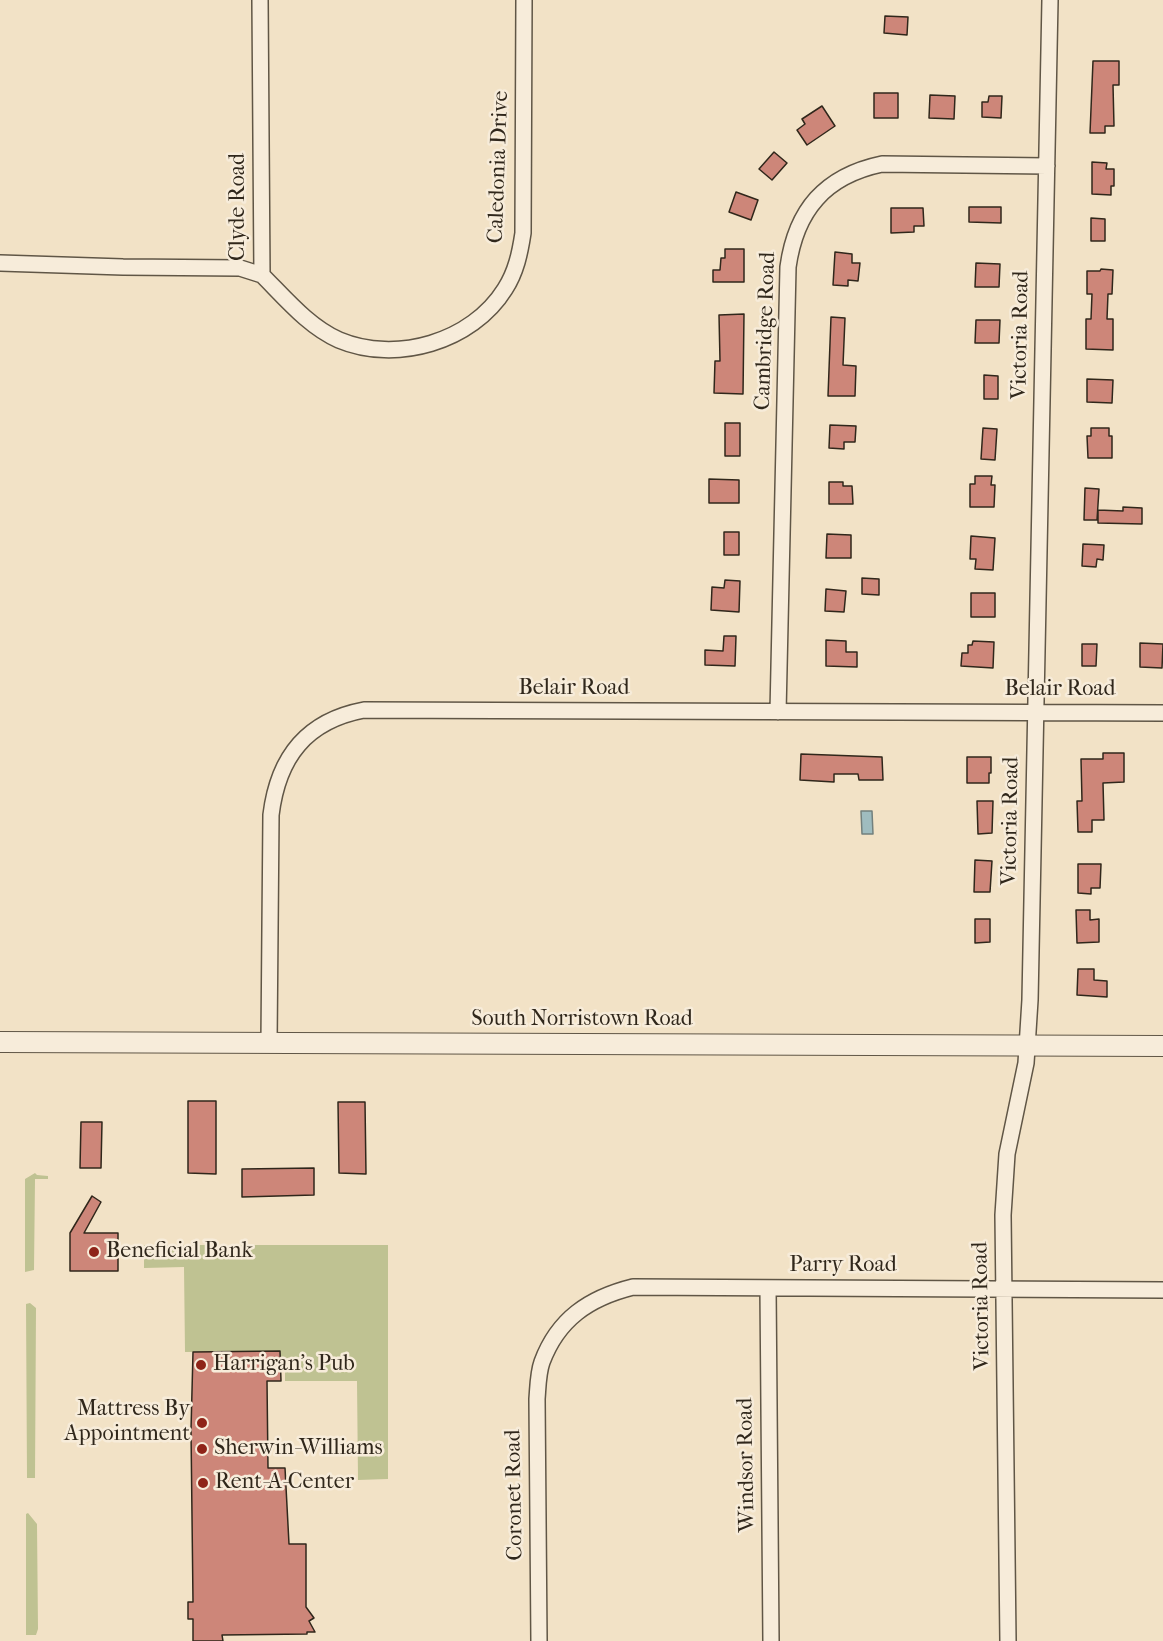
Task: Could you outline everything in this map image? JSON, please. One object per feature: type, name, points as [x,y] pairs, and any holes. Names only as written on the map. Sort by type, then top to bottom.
[{"type":"street","name":"Clyde Road","points":[[260,0],[262,276],[312,323],[339,340],[376,350],[410,347]]},
{"type":"street","name":"Caledonia Drive","points":[[410,347],[440,341],[462,331],[483,316],[505,290],[519,258],[523,233],[524,0]]},
{"type":"street","name":"Victoria Road","points":[[1008,1641],[1004,1185],[1012,1124],[1028,1046],[1050,0]]},
{"type":"street","name":"Cambridge Road","points":[[778,712],[788,267],[791,244],[799,223],[811,204],[827,188],[845,176],[866,167],[882,164],[1047,166]]},
{"type":"street","points":[[0,262],[123,267],[240,268],[262,276]]},
{"type":"street","name":"Belair Road","points":[[269,1042],[271,815],[274,795],[281,772],[299,744],[314,730],[338,716],[364,710],[1163,713]]},
{"type":"street","name":"South Norristown Road","points":[[0,1042],[1163,1046]]},
{"type":"street","name":"Parry Road","points":[[548,1351],[561,1328],[577,1311],[610,1293],[633,1287],[1163,1290]]},
{"type":"street","name":"Windsor Road","points":[[768,1288],[771,1641]]},
{"type":"street","name":"Coronet Road","points":[[539,1641],[537,1399],[542,1362],[548,1351]]},
{"type":"green space","points":[[35,1173],[48,1176],[48,1179],[35,1179],[34,1270],[25,1272],[25,1179]]},
{"type":"green space","points":[[144,1245],[388,1245],[388,1479],[358,1480],[357,1381],[285,1381],[285,1361],[281,1361],[280,1351],[185,1352],[184,1267],[144,1268]]},
{"type":"green space","points":[[30,1303],[36,1308],[35,1478],[27,1478],[26,1304]]},
{"type":"green space","points":[[28,1513],[37,1524],[38,1629],[36,1635],[26,1635],[26,1514]]},
{"type":"water","points":[[861,811],[872,811],[873,834],[862,834]]},
{"type":"building","points":[[885,16],[908,17],[907,35],[884,33]]},
{"type":"building","points":[[1093,61],[1119,61],[1119,85],[1113,85],[1114,126],[1105,126],[1105,133],[1090,133]]},
{"type":"building","points":[[874,93],[898,93],[898,118],[874,118]]},
{"type":"building","points":[[930,95],[955,96],[954,119],[929,118]]},
{"type":"building","points":[[989,96],[1002,96],[1001,118],[982,117],[982,102],[988,102]]},
{"type":"building","points":[[822,106],[835,126],[807,145],[797,130],[805,124],[802,119]]},
{"type":"building","points":[[774,152],[787,163],[772,180],[759,169]]},
{"type":"building","points":[[1092,162],[1107,163],[1106,169],[1114,169],[1114,186],[1111,186],[1111,195],[1092,194]]},
{"type":"building","points":[[736,192],[758,200],[751,220],[729,212]]},
{"type":"building","points":[[969,207],[1001,207],[1001,223],[969,222]]},
{"type":"building","points":[[891,208],[923,208],[924,226],[914,226],[914,232],[891,233]]},
{"type":"building","points":[[1091,218],[1105,219],[1105,241],[1091,241]]},
{"type":"building","points":[[725,249],[744,249],[744,282],[713,282],[713,270],[720,270],[721,258],[725,258]]},
{"type":"building","points":[[835,252],[852,254],[852,263],[860,263],[858,281],[848,280],[848,286],[833,285]]},
{"type":"building","points":[[976,263],[1000,264],[999,287],[975,287]]},
{"type":"building","points":[[1101,269],[1113,270],[1112,294],[1108,294],[1107,319],[1113,319],[1113,350],[1086,349],[1086,319],[1091,319],[1092,294],[1087,294],[1087,271],[1100,271]]},
{"type":"building","points":[[744,314],[743,394],[714,393],[715,361],[720,361],[719,315]]},
{"type":"building","points":[[831,317],[845,318],[843,365],[856,366],[855,396],[828,396]]},
{"type":"building","points":[[976,320],[1000,320],[999,343],[975,343]]},
{"type":"building","points":[[984,375],[998,376],[998,399],[984,399]]},
{"type":"building","points":[[1087,379],[1113,380],[1112,403],[1087,402]]},
{"type":"building","points":[[725,423],[740,423],[740,456],[725,456]]},
{"type":"building","points":[[830,425],[856,426],[855,442],[844,442],[844,449],[829,448]]},
{"type":"building","points":[[983,428],[997,429],[995,460],[981,459]]},
{"type":"building","points":[[1091,428],[1109,428],[1109,436],[1112,436],[1112,458],[1088,458],[1087,436],[1091,436]]},
{"type":"building","points":[[975,476],[992,476],[991,485],[995,485],[994,507],[970,507],[970,484],[975,484]]},
{"type":"building","points":[[709,479],[739,480],[739,503],[709,503]]},
{"type":"building","points":[[829,482],[843,482],[843,486],[852,486],[853,504],[829,504]]},
{"type":"building","points":[[1085,488],[1099,489],[1097,520],[1084,520]]},
{"type":"building","points":[[1123,507],[1142,508],[1142,524],[1098,523],[1098,510],[1123,511]]},
{"type":"building","points":[[724,532],[739,532],[739,555],[724,555]]},
{"type":"building","points":[[827,534],[851,535],[851,558],[826,558]]},
{"type":"building","points":[[971,536],[995,538],[993,570],[975,569],[976,559],[970,559]]},
{"type":"building","points":[[1083,544],[1104,545],[1103,560],[1097,559],[1096,567],[1082,566]]},
{"type":"building","points":[[862,578],[879,579],[879,595],[862,594]]},
{"type":"building","points":[[725,580],[740,581],[739,612],[711,610],[712,587],[724,588]]},
{"type":"building","points":[[826,589],[846,591],[844,612],[825,611]]},
{"type":"building","points":[[971,593],[995,593],[995,617],[971,617]]},
{"type":"building","points":[[724,636],[736,636],[735,666],[705,665],[705,650],[723,651]]},
{"type":"building","points":[[826,640],[846,641],[846,652],[857,652],[857,667],[826,666]]},
{"type":"building","points":[[973,641],[994,642],[993,668],[961,666],[962,653],[968,653],[968,645],[972,645]]},
{"type":"building","points":[[1140,643],[1163,644],[1162,668],[1140,667]]},
{"type":"building","points":[[1082,644],[1097,644],[1096,666],[1082,666]]},
{"type":"building","points":[[1103,753],[1124,753],[1124,782],[1103,783],[1104,820],[1092,820],[1092,832],[1078,832],[1077,801],[1082,801],[1081,759],[1103,759]]},
{"type":"building","points":[[801,754],[882,757],[883,780],[859,780],[858,774],[834,774],[834,782],[800,780]]},
{"type":"building","points":[[967,757],[991,757],[989,783],[967,783]]},
{"type":"building","points":[[977,801],[993,801],[992,833],[978,834]]},
{"type":"building","points":[[975,860],[992,861],[990,892],[974,892]]},
{"type":"building","points":[[1078,864],[1101,864],[1100,888],[1091,888],[1091,894],[1078,893]]},
{"type":"building","points":[[1076,910],[1090,910],[1090,920],[1099,919],[1099,942],[1077,943]]},
{"type":"building","points":[[975,919],[990,919],[990,942],[975,943]]},
{"type":"building","points":[[1078,969],[1094,969],[1094,980],[1107,981],[1107,997],[1077,995]]},
{"type":"building","points":[[188,1101],[216,1101],[216,1174],[188,1173]]},
{"type":"building","points":[[338,1102],[365,1102],[366,1174],[339,1173]]},
{"type":"building","points":[[81,1122],[102,1122],[101,1168],[80,1168]]},
{"type":"building","points":[[314,1168],[314,1195],[242,1197],[242,1169]]},
{"type":"building","name":"Beneficial Bank","points":[[92,1196],[101,1202],[84,1233],[118,1233],[118,1271],[70,1271],[70,1233]]},
{"type":"building","points":[[280,1351],[281,1381],[267,1381],[268,1468],[285,1468],[289,1544],[306,1544],[306,1607],[314,1618],[309,1621],[315,1632],[222,1635],[223,1641],[193,1641],[193,1619],[188,1619],[188,1602],[193,1602],[191,1430],[193,1352]]},
{"type":"place","name":"Beneficial Bank","points":[[94,1252]]},
{"type":"place","name":"Harrigan's Pub","points":[[201,1365]]},
{"type":"place","name":"Mattress By Appointment","points":[[202,1423]]},
{"type":"place","name":"Sherwin-Williams","points":[[202,1449]]},
{"type":"place","name":"Rent-A-Center","points":[[203,1483]]}]
